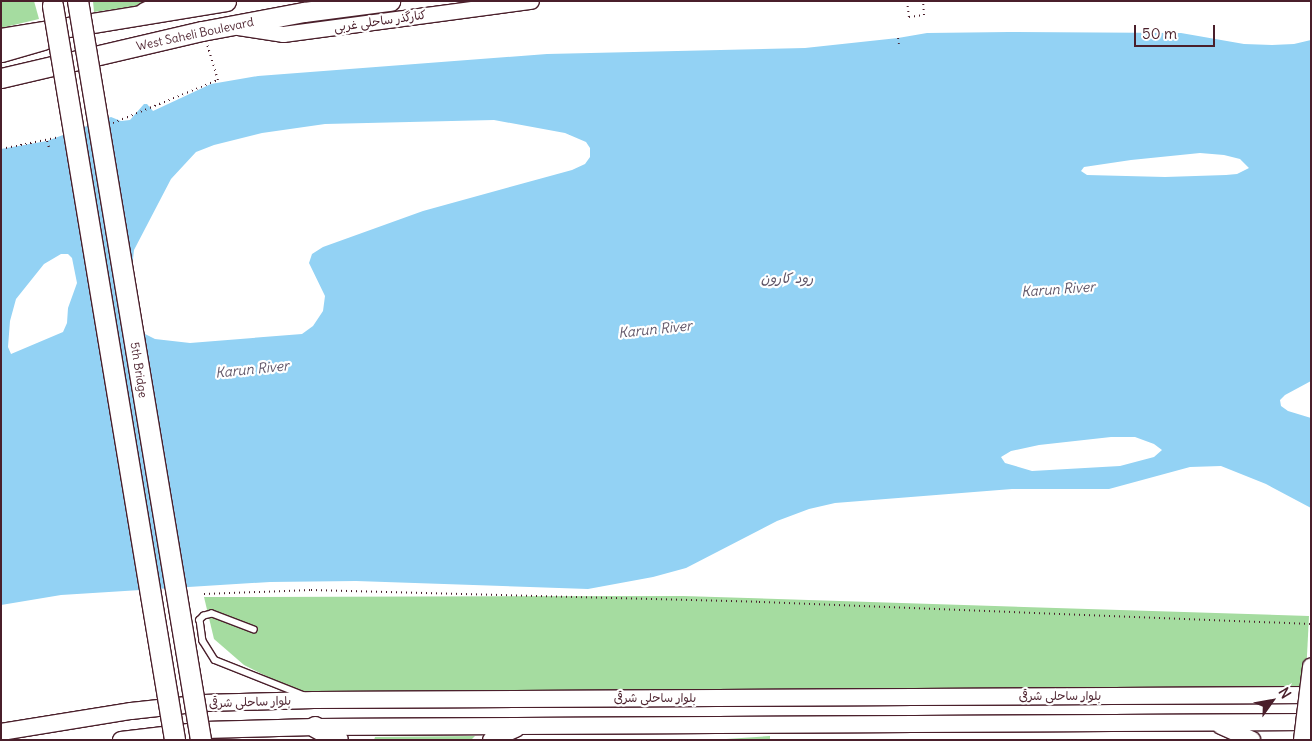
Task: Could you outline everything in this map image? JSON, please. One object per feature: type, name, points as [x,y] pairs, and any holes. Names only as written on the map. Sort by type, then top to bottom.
[{"type":"highway","name":"5th Bridge","points":[[78,1],[201,740]]},
{"type":"highway","points":[[145,13],[171,1]]},
{"type":"highway","name":"5th Bridge","points":[[52,4],[175,740]]},
{"type":"highway","points":[[315,727],[338,740]]},
{"type":"main road","name":"West Saheli Boulevard","points":[[1,38],[226,1]]},
{"type":"main road","name":"West Saheli Boulevard","points":[[1,78],[202,31],[304,12],[390,1]]},
{"type":"main road","name":"West Saheli Boulevard","points":[[1,52],[108,19]]},
{"type":"main road","points":[[1302,740],[1311,667]]},
{"type":"main road","name":"بلوار ساحلی شرقی","points":[[1,732],[203,703],[314,700],[1311,695]]},
{"type":"main road","points":[[1004,723],[1006,696]]},
{"type":"main road","points":[[1209,722],[1246,735],[1252,740]]},
{"type":"main road","points":[[121,740],[205,730],[315,727],[1311,722]]},
{"type":"main road","points":[[491,740],[524,726]]},
{"type":"street","name":"کنارگذر ساحلی غربی","points":[[230,26],[283,34],[531,1]]},
{"type":"lane","points":[[254,630],[212,614],[204,616],[200,620],[202,640],[214,660],[314,700]]},
{"type":"path","points":[[908,1],[909,17],[924,15],[923,1]]},
{"type":"path","points":[[202,31],[218,80]]},
{"type":"path","points":[[898,38],[900,44]]},
{"type":"path","points":[[46,141],[49,148]]},
{"type":"path","points":[[204,594],[340,591],[749,602],[1311,624]]},
{"type":"green space","points":[[1,1],[34,1],[39,19],[1,28]]},
{"type":"green space","points":[[93,1],[151,1],[143,5],[94,12]]},
{"type":"green space","points":[[683,596],[1309,616],[1305,695],[314,700],[244,665],[214,639],[204,597]]},
{"type":"green space","points":[[475,736],[471,740],[374,740],[375,737]]},
{"type":"green space","points":[[770,736],[770,740],[711,740]]},
{"type":"water","name":"رود کارون","points":[[927,33],[1181,33],[1244,44],[1272,45],[1294,44],[1311,40],[1311,381],[1285,395],[1280,400],[1281,406],[1288,411],[1311,418],[1311,508],[1266,484],[1221,466],[1190,467],[1109,489],[1012,489],[835,503],[809,509],[777,521],[686,568],[653,577],[588,589],[356,581],[270,582],[61,595],[1,605],[1,149],[47,141],[111,117],[121,121],[130,120],[144,104],[147,104],[153,111],[211,84],[258,76],[547,54],[805,48]],"holes":[[[494,120],[565,133],[586,142],[590,148],[590,157],[585,164],[572,170],[423,211],[323,247],[312,254],[309,263],[325,296],[323,311],[313,326],[302,334],[190,343],[155,339],[145,334],[141,325],[132,269],[134,250],[171,179],[196,152],[214,145],[262,133],[325,124]],[[1200,153],[1224,155],[1240,159],[1249,168],[1237,174],[1165,177],[1087,175],[1081,171],[1084,167]],[[61,254],[68,254],[72,258],[77,283],[68,308],[67,323],[63,332],[11,354],[8,347],[10,321],[16,299],[44,264]],[[1111,437],[1135,437],[1154,444],[1162,450],[1154,457],[1120,466],[1032,471],[1005,463],[1001,457],[1011,451],[1039,445]]]},
{"type":"water label","name":"Karun River","points":[[1058,289]]},
{"type":"water label","name":"Karun River","points":[[655,329]]},
{"type":"water label","name":"Karun River","points":[[252,369]]}]
